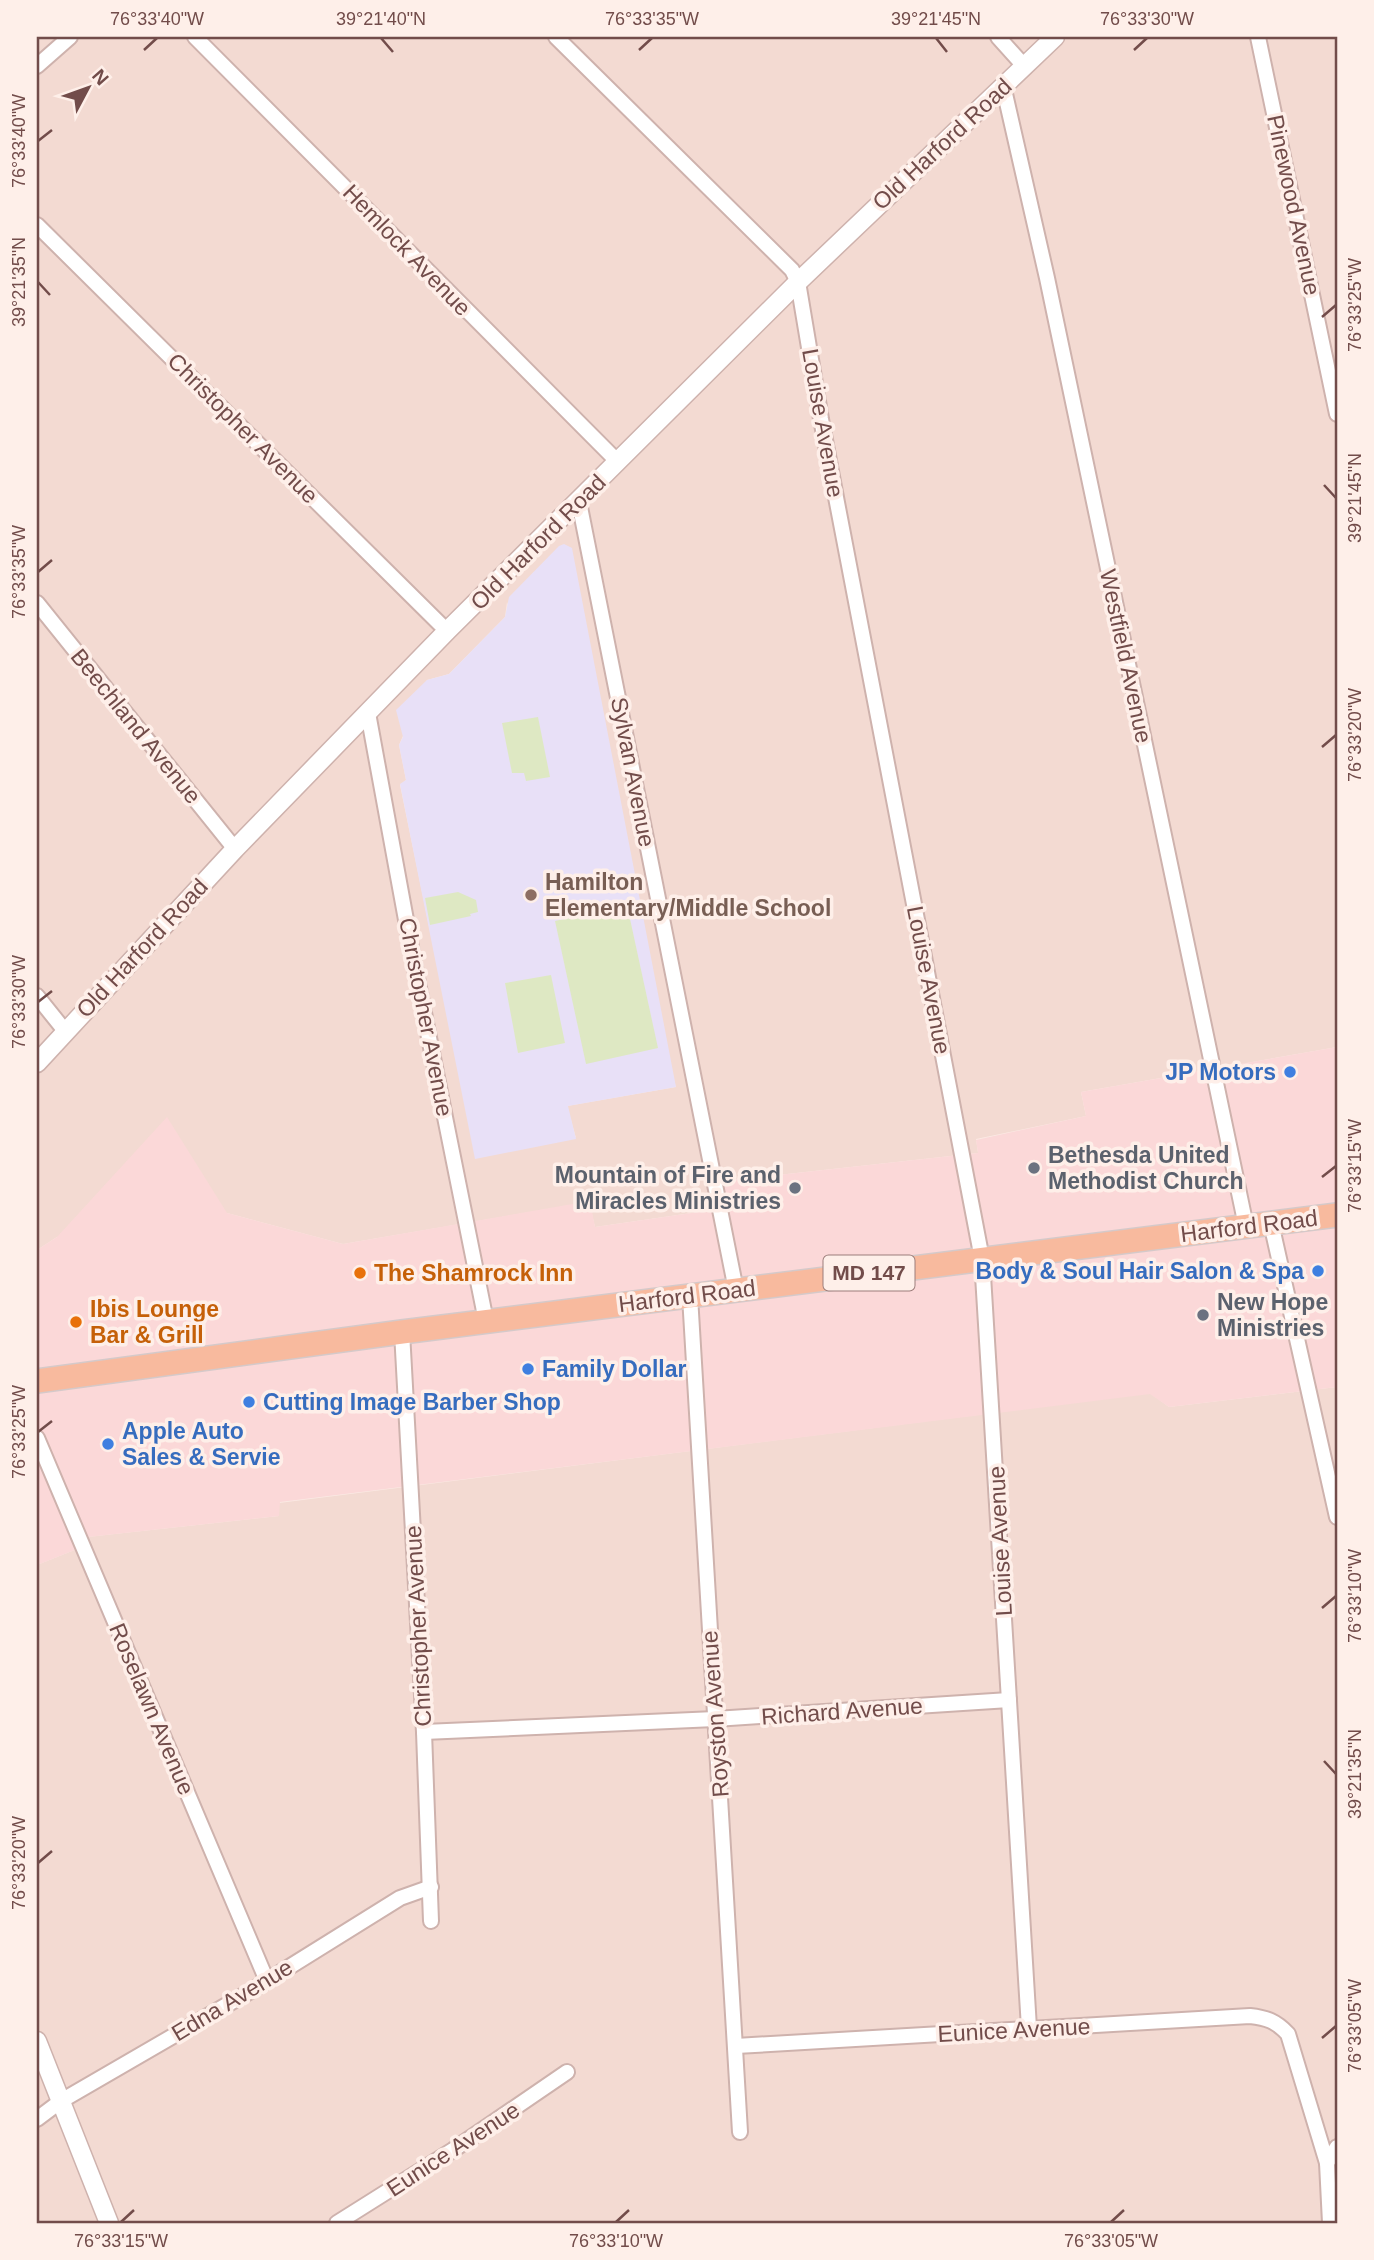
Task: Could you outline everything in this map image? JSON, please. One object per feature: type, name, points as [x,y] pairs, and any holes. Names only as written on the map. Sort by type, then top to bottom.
[{"type":"main road","name":"Harford Road","points":[[37,1381],[486,1321],[1337,1215]]},
{"type":"street","points":[[37,66],[70,37]]},
{"type":"street","name":"Hemlock Avenue","points":[[195,37],[618,462]]},
{"type":"street","name":"Louise Avenue","points":[[556,37],[792,270],[798,282],[821,419],[982,1259],[1029,2028]]},
{"type":"street","points":[[998,37],[1025,66]]},
{"type":"street","name":"Old Harford Road","points":[[37,1063],[235,849],[447,631],[798,282],[1055,37]]},
{"type":"street","name":"Pinewood Avenue","points":[[1258,37],[1337,414]]},
{"type":"street","name":"Westfield Avenue","points":[[1003,85],[1246,1226]]},
{"type":"street","name":"Christopher Avenue","points":[[37,225],[447,631]]},
{"type":"street","name":"Sylvan Avenue","points":[[579,502],[736,1290]]},
{"type":"street","name":"Beechland Avenue","points":[[37,603],[235,849]]},
{"type":"street","name":"Christopher Avenue","points":[[368,713],[413,958],[486,1321]]},
{"type":"street","points":[[37,996],[65,1031]]},
{"type":"street","points":[[1271,1223],[1337,1517]]},
{"type":"street","name":"Royston Avenue","points":[[690,1296],[740,2132]]},
{"type":"street","name":"Christopher Avenue","points":[[402,1332],[424,1732],[431,1921]]},
{"type":"street","name":"Roselawn Avenue","points":[[37,1438],[267,1981]]},
{"type":"street","name":"Richard Avenue","points":[[424,1732],[715,1719],[1009,1700]]},
{"type":"street","name":"Edna Avenue","points":[[37,2119],[61,2101],[267,1981],[400,1898],[431,1887]]},
{"type":"street","name":"Eunice Avenue","points":[[736,2046],[1250,2016],[1272,2020],[1287,2034],[1327,2164]]},
{"type":"street","points":[[37,2040],[109,2223]]},
{"type":"street","name":"Eunice Avenue","points":[[337,2223],[453,2150],[567,2071]]},
{"type":"street","points":[[1330,2223],[1327,2164],[1337,2147]]},
{"type":"shaded area","points":[[37,37],[1337,37],[1337,1047],[1081,1092],[1086,1116],[976,1139],[978,1153],[715,1182],[719,1209],[595,1227],[589,1202],[343,1244],[227,1213],[57,1237],[37,1250]],"holes":[[[507,602],[676,1087],[567,1106],[576,1138],[436,960],[400,785],[406,780],[399,745],[427,680],[449,674],[505,617]]]},
{"type":"shaded area","name":"Hamilton Elementary/Middle School","points":[[564,544],[572,548],[676,1087],[568,1106],[576,1139],[475,1159],[400,784],[406,780],[399,745],[403,737],[396,710],[427,680],[449,674],[505,617],[509,597]]},
{"type":"shaded area","points":[[1337,1047],[1337,1387],[1169,1407],[1150,1394],[280,1502],[279,1516],[79,1538],[82,1547],[37,1565],[37,1250],[57,1237],[167,1117],[227,1213],[343,1244],[590,1201],[595,1227],[719,1209],[714,1182],[978,1153],[976,1140],[1086,1116],[1081,1092]]},
{"type":"shaded area","points":[[1337,1387],[1337,2223],[37,2223],[37,1565],[82,1547],[78,1538],[279,1516],[279,1503],[1150,1393],[1169,1407]]},
{"type":"green space","points":[[538,717],[550,777],[526,781],[524,773],[512,773],[502,723]]},
{"type":"green space","points":[[458,892],[476,900],[478,912],[430,925],[425,898]]},
{"type":"green space","points":[[627,905],[658,1048],[586,1064],[555,921]]},
{"type":"green space","points":[[551,975],[565,1043],[518,1053],[505,983]]},
{"type":"place","name":"Hamilton Elementary/Middle School","points":[[531,895]]},
{"type":"place","name":"JP Motors","points":[[1290,1072]]},
{"type":"place","name":"Bethesda United Methodist Church","points":[[1034,1168]]},
{"type":"place","name":"Mountain of Fire and Miracles Ministries","points":[[795,1188]]},
{"type":"place","name":"Body & Soul Hair Salon & Spa","points":[[1318,1271]]},
{"type":"place","name":"The Shamrock Inn","points":[[360,1273]]},
{"type":"place","name":"New Hope Ministries","points":[[1203,1315]]},
{"type":"place","name":"Ibis Lounge Bar & Grill","points":[[76,1322]]},
{"type":"place","name":"Family Dollar","points":[[528,1369]]},
{"type":"place","name":"Cutting Image Barber Shop","points":[[249,1402]]},
{"type":"place","name":"Apple Auto Sales & Servie","points":[[108,1444]]}]
